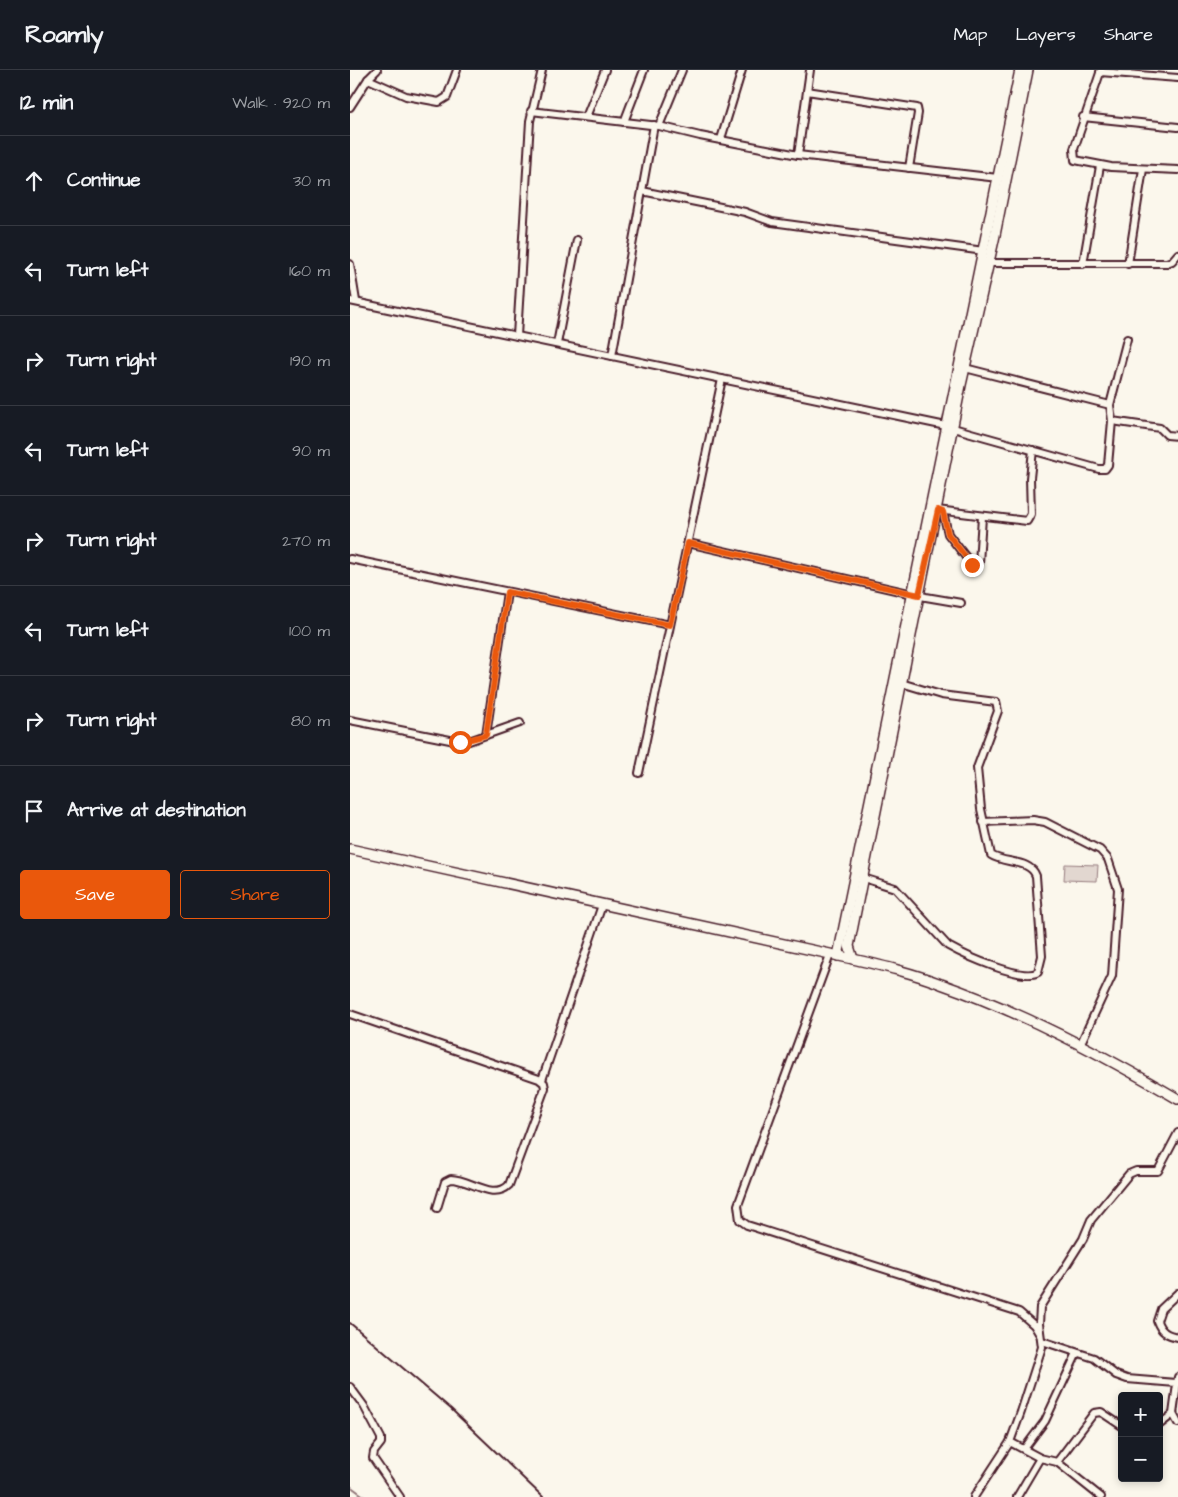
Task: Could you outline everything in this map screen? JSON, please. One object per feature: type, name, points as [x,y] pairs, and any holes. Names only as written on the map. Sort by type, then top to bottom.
[{"type":"street","points":[[350,107],[368,79],[377,70]]},
{"type":"street","points":[[368,79],[406,96],[439,102],[447,97],[457,70]]},
{"type":"street","points":[[517,336],[531,111],[542,70]]},
{"type":"street","points":[[586,117],[605,70]]},
{"type":"street","points":[[624,122],[644,70]]},
{"type":"street","points":[[612,356],[656,125],[682,70]]},
{"type":"street","points":[[721,140],[742,70]]},
{"type":"street","points":[[798,155],[810,70]]},
{"type":"street","points":[[1020,70],[950,427],[834,955],[738,1205],[740,1220],[747,1224],[1019,1312],[1034,1324],[1041,1338],[1094,1358],[1116,1375],[1127,1379],[1177,1380],[1173,1414],[1178,1423]]},
{"type":"street","points":[[853,959],[849,946],[901,683],[915,593],[940,511],[950,427],[989,262],[1028,70]]},
{"type":"street","points":[[1178,78],[1101,71],[1083,117],[1073,156],[1078,161],[1100,166],[1178,170]]},
{"type":"street","points":[[807,90],[917,108],[918,113],[909,168]]},
{"type":"street","points":[[531,111],[656,125],[798,155],[998,178]]},
{"type":"street","points":[[1083,117],[1178,127]]},
{"type":"street","points":[[1083,264],[1100,166]]},
{"type":"street","points":[[1128,264],[1142,169]]},
{"type":"street","points":[[642,191],[745,212],[772,222],[984,251]]},
{"type":"street","points":[[557,344],[577,240]]},
{"type":"street","points":[[989,262],[1167,263],[1172,261],[1178,254]]},
{"type":"street","points":[[350,264],[353,301],[950,427],[1104,469],[1108,465],[1112,421],[1110,406],[1127,339]]},
{"type":"street","points":[[965,368],[1110,406]]},
{"type":"street","points":[[639,773],[722,379]]},
{"type":"street","points":[[1112,421],[1160,428],[1167,434],[1178,436]]},
{"type":"street","points":[[940,511],[1023,522],[1030,518],[1033,450]]},
{"type":"street","points":[[940,511],[948,534],[972,565],[977,566],[979,563],[982,517]]},
{"type":"street","points":[[688,543],[961,603]]},
{"type":"street","points":[[350,559],[670,625]]},
{"type":"street","points":[[486,735],[507,592]]},
{"type":"street","points":[[863,878],[895,888],[948,946],[958,952],[998,968],[1034,974],[1041,966],[1042,956],[1036,876],[1034,871],[1026,866],[991,855],[983,822],[977,768],[998,711],[996,702],[942,695],[901,683]]},
{"type":"street","points":[[350,720],[452,741],[470,741],[520,723]]},
{"type":"street","points":[[983,822],[1032,820],[1045,822],[1100,850],[1108,859],[1118,889],[1112,976],[1080,1045]]},
{"type":"street","points":[[350,849],[853,959],[940,983],[1001,1008],[1080,1045],[1178,1098]]},
{"type":"street","points":[[437,1208],[445,1182],[451,1179],[494,1191],[504,1189],[509,1185],[545,1088],[542,1080],[602,905]]},
{"type":"street","points":[[350,1014],[542,1080]]},
{"type":"street","points":[[974,1497],[1010,1442],[1041,1338],[1040,1307],[1083,1239],[1091,1220],[1129,1174],[1136,1171],[1158,1171],[1178,1133]]},
{"type":"street","points":[[1178,1293],[1161,1309],[1157,1321],[1162,1332],[1168,1336],[1178,1337]]},
{"type":"street","points":[[1024,1449],[1045,1421],[1077,1353]]},
{"type":"street","points":[[350,1387],[360,1399],[381,1438],[381,1443],[374,1452],[373,1458],[400,1497]]},
{"type":"street","points":[[1057,1462],[1094,1413],[1101,1412],[1118,1423]]},
{"type":"street","points":[[1163,1422],[1173,1414]]},
{"type":"street","points":[[1010,1442],[1040,1458],[1057,1462],[1101,1497]]},
{"type":"street","points":[[1017,1497],[1040,1458]]},
{"type":"shaded area","points":[[1065,864],[1098,865],[1097,881],[1064,880]]},
{"type":"waterway","points":[[350,1486],[365,1497]]},
{"type":"railway","points":[[350,1323],[451,1409],[543,1497]]},
{"type":"route","points":[[460,742],[470,741],[486,735],[507,592],[670,625],[688,543],[919,595],[938,510],[943,512],[945,528],[948,534],[972,565]]}]
